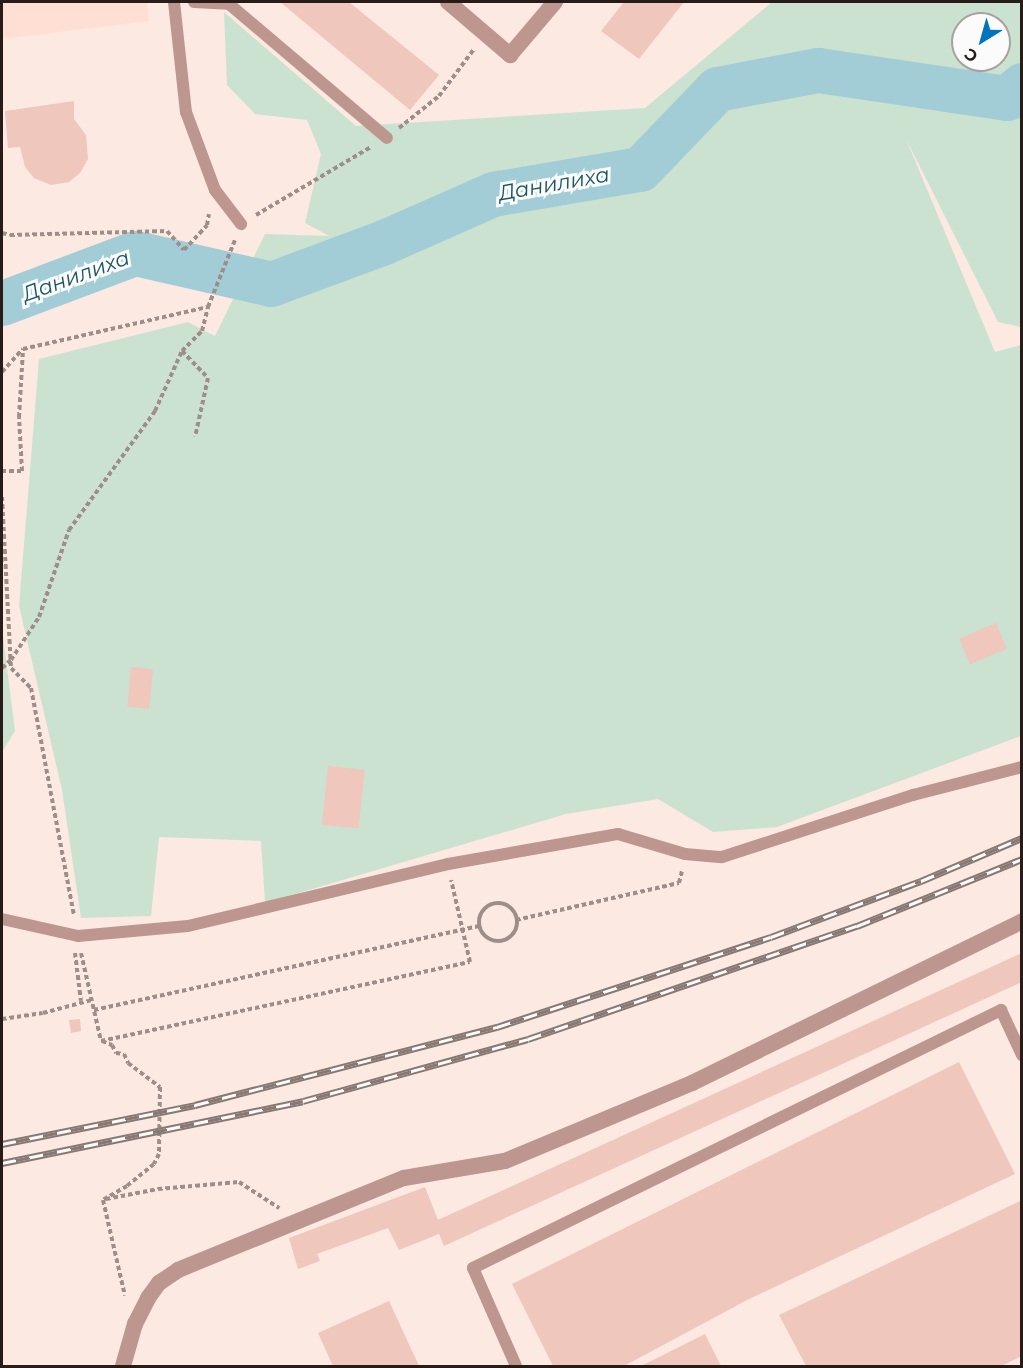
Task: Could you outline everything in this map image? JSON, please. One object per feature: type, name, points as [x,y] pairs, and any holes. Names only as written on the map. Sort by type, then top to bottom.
[{"type":"street","points":[[448,2],[510,55],[555,2]]},
{"type":"street","points":[[123,1366],[135,1324],[159,1283],[178,1269],[404,1178],[505,1161],[692,1083],[1022,921]]},
{"type":"lane","points":[[174,2],[186,112],[215,190],[241,224]]},
{"type":"lane","points":[[194,2],[229,4],[387,138]]},
{"type":"lane","points":[[2,919],[78,936],[188,926],[448,864],[618,834],[685,854],[722,858],[913,795],[1022,767]]},
{"type":"lane","points":[[516,1366],[473,1268],[1001,1010],[1022,1054]]},
{"type":"path","points":[[2,233],[10,235],[167,231],[184,250],[207,225],[215,190]]},
{"type":"path","points":[[2,668],[11,660],[39,617],[69,530],[155,411],[182,351],[202,331],[208,307],[234,241]]},
{"type":"path","points":[[2,372],[23,349],[208,307]]},
{"type":"path","points":[[2,471],[22,471],[19,417],[23,349]]},
{"type":"path","points":[[182,351],[208,378],[195,437]]},
{"type":"path","points":[[2,498],[11,668],[31,687],[78,936],[101,1041]]},
{"type":"path","points":[[101,1041],[470,962],[448,864]]},
{"type":"path","points":[[516,920],[679,883]]},
{"type":"path","points":[[494,903],[506,905],[515,914],[516,920],[510,937],[498,941],[486,937],[479,926],[484,909],[494,903]]},
{"type":"path","points":[[94,1010],[272,969],[462,932],[479,926]]},
{"type":"path","points":[[78,936],[73,942],[81,1001]]},
{"type":"path","points":[[2,1019],[43,1013],[81,1001],[92,1000]]},
{"type":"path","points":[[101,1041],[112,1045],[116,1053],[124,1054],[128,1063],[160,1087],[159,1154],[154,1164],[127,1186],[103,1200]]},
{"type":"path","points":[[103,1200],[158,1189],[239,1182],[300,1221]]},
{"type":"path","points":[[103,1200],[125,1298],[135,1324]]},
{"type":"shaded area","points":[[2,2],[147,2],[149,21],[2,39]]},
{"type":"green space","points":[[772,2],[1021,2],[1021,327],[998,322],[906,139],[995,352],[1021,345],[1021,736],[777,827],[713,832],[658,799],[566,814],[265,903],[261,841],[159,837],[151,916],[81,918],[62,790],[19,606],[39,359],[188,322],[215,336],[265,234],[329,236],[305,223],[321,154],[307,120],[255,114],[227,85],[224,12],[356,126],[645,108]]},
{"type":"green space","points":[[2,628],[15,731],[2,752]]},
{"type":"building","points":[[280,2],[349,2],[439,75],[410,110]]},
{"type":"building","points":[[624,2],[684,2],[639,59],[601,31]]},
{"type":"building","points":[[74,101],[74,119],[86,135],[88,159],[80,173],[69,182],[51,185],[34,178],[25,167],[20,147],[8,148],[5,111]]},
{"type":"building","points":[[996,623],[1007,649],[970,664],[959,639]]},
{"type":"building","points":[[131,667],[153,669],[149,709],[128,707]]},
{"type":"building","points":[[328,766],[365,770],[359,829],[322,825]]},
{"type":"building","points":[[1022,953],[1022,982],[444,1246],[439,1234],[399,1250],[388,1228],[317,1254],[320,1261],[298,1269],[289,1238],[425,1187],[438,1220]]},
{"type":"building","points":[[80,1019],[81,1031],[71,1033],[69,1020]]},
{"type":"building","points":[[959,1062],[1015,1174],[749,1299],[624,1366],[553,1366],[512,1284]]},
{"type":"building","points":[[1022,1200],[1022,1356],[1001,1366],[806,1366],[779,1315]]},
{"type":"building","points":[[389,1301],[419,1366],[333,1366],[318,1333]]},
{"type":"building","points":[[705,1334],[721,1366],[641,1366]]},
{"type":"waterway","name":"Данилиха","points":[[2,303],[135,253],[271,284],[384,242],[493,194],[640,169],[717,89],[818,70],[1007,98],[1022,85]]},
{"type":"railway","points":[[2,1144],[195,1105],[497,1027],[771,937],[921,881],[1022,838]]},
{"type":"railway","points":[[2,1163],[303,1101],[528,1039],[857,926],[1022,859]]}]
